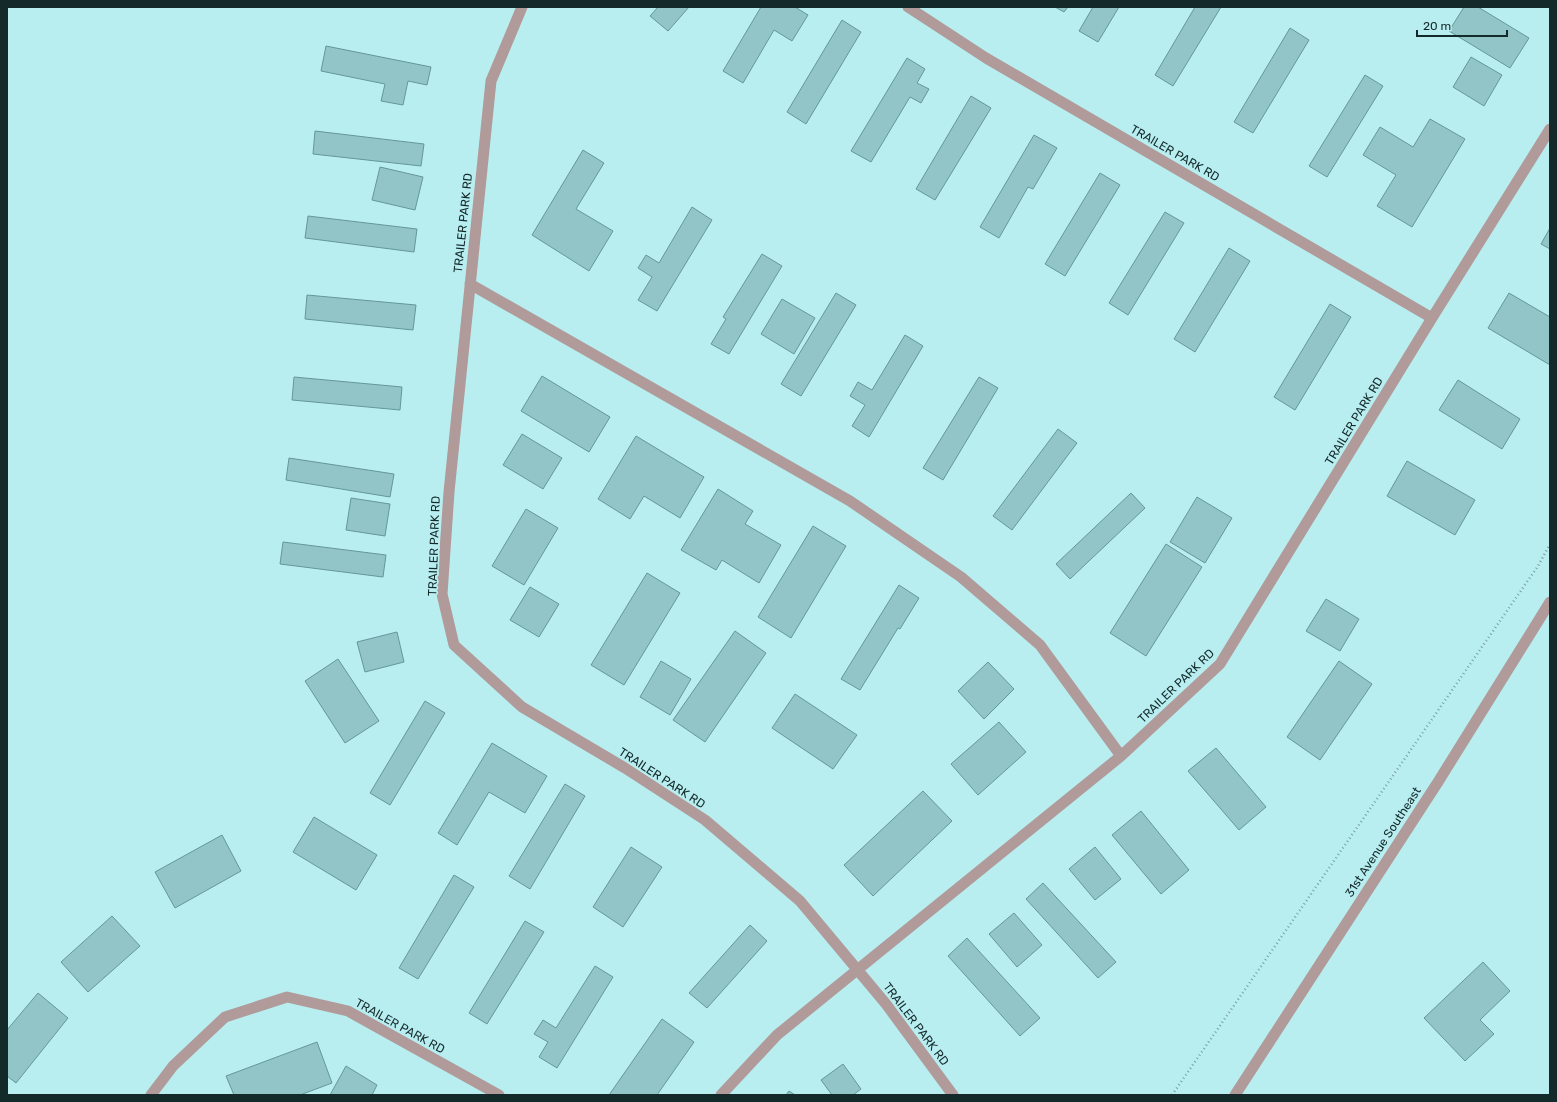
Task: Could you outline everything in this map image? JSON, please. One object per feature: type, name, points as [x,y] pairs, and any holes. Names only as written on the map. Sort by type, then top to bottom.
[{"type":"street","name":"TRAILER PARK RD","points":[[522,7],[491,81],[449,492],[442,594],[454,645],[522,707],[625,768],[705,820],[800,901],[886,1004],[953,1095]]},
{"type":"street","name":"TRAILER PARK RD","points":[[908,7],[986,58],[1432,318]]},
{"type":"street","name":"TRAILER PARK RD","points":[[721,1095],[777,1035],[1121,756],[1220,664],[1432,318],[1550,129]]},
{"type":"street","points":[[470,284],[850,501],[961,577],[1040,645],[1121,756]]},
{"type":"street","name":"31st Avenue Southeast","points":[[1235,1095],[1438,782],[1550,602]]},
{"type":"street","name":"TRAILER PARK RD","points":[[151,1095],[173,1066],[225,1017],[287,997],[348,1011],[499,1095]]},
{"type":"path","points":[[1172,1095],[1533,573],[1550,544]]},
{"type":"building","points":[[658,7],[689,7],[668,31],[650,16]]},
{"type":"building","points":[[761,7],[795,7],[808,15],[792,41],[774,30],[743,83],[723,71]]},
{"type":"building","points":[[1055,7],[1068,7],[1064,12]]},
{"type":"building","points":[[1093,7],[1119,7],[1098,42],[1079,31]]},
{"type":"building","points":[[1195,7],[1221,7],[1173,86],[1155,75]]},
{"type":"building","points":[[1464,7],[1478,7],[1529,38],[1510,68],[1449,31]]},
{"type":"building","points":[[842,20],[861,32],[806,124],[787,112]]},
{"type":"building","points":[[1290,28],[1309,40],[1253,133],[1234,122]]},
{"type":"building","points":[[326,46],[431,67],[427,85],[408,81],[403,105],[381,101],[385,84],[321,71]]},
{"type":"building","points":[[1471,57],[1502,75],[1484,106],[1453,87]]},
{"type":"building","points":[[907,58],[925,69],[917,83],[929,89],[921,103],[910,97],[871,162],[851,151]]},
{"type":"building","points":[[1365,75],[1383,86],[1327,177],[1309,166]]},
{"type":"building","points":[[971,96],[991,108],[935,200],[916,189]]},
{"type":"building","points":[[1430,119],[1465,139],[1412,227],[1377,206],[1396,175],[1363,155],[1380,127],[1413,147]]},
{"type":"building","points":[[315,131],[424,144],[421,166],[313,154]]},
{"type":"building","points":[[1034,135],[1057,148],[1033,189],[1028,187],[999,238],[980,227]]},
{"type":"building","points":[[583,150],[604,163],[576,209],[613,231],[589,271],[532,235]]},
{"type":"building","points":[[380,167],[423,177],[415,210],[372,200]]},
{"type":"building","points":[[1100,173],[1120,185],[1065,276],[1045,264]]},
{"type":"building","points":[[692,207],[712,220],[657,311],[638,300],[652,277],[638,268],[646,255],[659,263]]},
{"type":"building","points":[[1165,212],[1184,223],[1128,315],[1109,303]]},
{"type":"building","points":[[308,216],[417,229],[414,252],[305,238]]},
{"type":"building","points":[[1550,228],[1550,249],[1541,244]]},
{"type":"building","points":[[1229,248],[1250,261],[1195,352],[1174,339]]},
{"type":"building","points":[[762,254],[782,266],[729,354],[711,344],[726,319],[723,317]]},
{"type":"building","points":[[836,293],[856,305],[801,396],[781,384]]},
{"type":"building","points":[[1509,293],[1550,317],[1550,365],[1488,328]]},
{"type":"building","points":[[307,295],[416,305],[413,330],[305,319]]},
{"type":"building","points":[[782,299],[815,318],[794,354],[761,334]]},
{"type":"building","points":[[1330,304],[1351,317],[1295,410],[1274,397]]},
{"type":"building","points":[[905,335],[923,346],[869,437],[852,426],[865,405],[850,396],[858,382],[872,390]]},
{"type":"building","points":[[542,376],[610,417],[589,452],[521,411]]},
{"type":"building","points":[[294,377],[402,387],[400,410],[292,400]]},
{"type":"building","points":[[979,377],[998,388],[943,480],[923,468]]},
{"type":"building","points":[[1458,380],[1520,419],[1502,449],[1439,410]]},
{"type":"building","points":[[1058,429],[1077,443],[1012,530],[993,516]]},
{"type":"building","points":[[522,434],[562,458],[543,489],[503,465]]},
{"type":"building","points":[[636,436],[704,477],[680,518],[644,496],[630,519],[598,499]]},
{"type":"building","points":[[289,458],[394,474],[390,497],[286,480]]},
{"type":"building","points":[[1407,461],[1475,500],[1455,535],[1387,496]]},
{"type":"building","points":[[718,489],[753,511],[745,524],[781,545],[759,583],[722,560],[716,570],[681,550]]},
{"type":"building","points":[[1131,493],[1145,508],[1070,579],[1056,564]]},
{"type":"building","points":[[1197,497],[1232,518],[1205,563],[1170,542]]},
{"type":"building","points":[[351,498],[390,504],[385,536],[346,530]]},
{"type":"building","points":[[526,509],[558,528],[524,585],[492,566]]},
{"type":"building","points":[[813,526],[846,546],[791,638],[758,617]]},
{"type":"building","points":[[283,542],[386,555],[383,577],[280,564]]},
{"type":"building","points":[[1166,544],[1202,567],[1146,656],[1110,633]]},
{"type":"building","points":[[647,573],[680,593],[624,685],[591,665]]},
{"type":"building","points":[[899,585],[919,598],[900,629],[898,628],[860,690],[841,679]]},
{"type":"building","points":[[530,587],[559,604],[539,637],[510,620]]},
{"type":"building","points":[[1326,599],[1359,619],[1340,651],[1306,631]]},
{"type":"building","points":[[735,631],[766,653],[705,742],[673,720]]},
{"type":"building","points":[[397,632],[404,662],[365,672],[357,642]]},
{"type":"building","points":[[338,659],[379,721],[345,743],[305,681]]},
{"type":"building","points":[[661,661],[691,679],[670,715],[640,697]]},
{"type":"building","points":[[1339,661],[1372,684],[1320,760],[1287,737]]},
{"type":"building","points":[[988,662],[1014,689],[984,719],[958,691]]},
{"type":"building","points":[[795,694],[857,735],[833,769],[772,728]]},
{"type":"building","points":[[425,701],[445,713],[390,805],[370,793]]},
{"type":"building","points":[[999,722],[1026,752],[978,795],[951,764]]},
{"type":"building","points":[[492,743],[547,776],[525,813],[489,792],[457,845],[438,833]]},
{"type":"building","points":[[1216,748],[1266,807],[1239,830],[1188,771]]},
{"type":"building","points":[[565,784],[585,796],[530,889],[509,876]]},
{"type":"building","points":[[923,791],[952,821],[873,896],[844,865]]},
{"type":"building","points":[[1141,811],[1189,870],[1161,894],[1112,835]]},
{"type":"building","points":[[314,817],[377,855],[356,890],[293,852]]},
{"type":"building","points":[[222,835],[241,871],[175,908],[155,872]]},
{"type":"building","points":[[631,847],[662,867],[623,927],[593,907]]},
{"type":"building","points":[[1095,847],[1121,879],[1095,900],[1069,869]]},
{"type":"building","points":[[454,875],[474,887],[418,979],[399,968]]},
{"type":"building","points":[[1043,883],[1116,962],[1098,978],[1026,899]]},
{"type":"building","points":[[1014,913],[1042,945],[1017,967],[989,934]]},
{"type":"building","points":[[112,916],[140,946],[88,992],[61,962]]},
{"type":"building","points":[[525,921],[544,932],[487,1024],[469,1013]]},
{"type":"building","points":[[750,925],[767,941],[707,1008],[689,993]]},
{"type":"building","points":[[967,938],[1040,1018],[1020,1036],[948,956]]},
{"type":"building","points":[[1483,962],[1510,991],[1480,1020],[1494,1034],[1465,1061],[1424,1018]]},
{"type":"building","points":[[595,966],[613,977],[557,1068],[539,1057],[548,1042],[534,1034],[543,1020],[556,1028]]},
{"type":"building","points":[[38,993],[68,1018],[16,1083],[7,1076],[7,1030]]},
{"type":"building","points":[[662,1019],[694,1042],[657,1095],[609,1095]]},
{"type":"building","points":[[317,1042],[332,1083],[300,1095],[234,1095],[226,1076]]},
{"type":"building","points":[[843,1064],[861,1089],[853,1095],[832,1095],[821,1080]]},
{"type":"building","points":[[346,1066],[377,1085],[372,1095],[330,1095]]},
{"type":"building","points":[[789,1091],[795,1095],[786,1095]]}]
